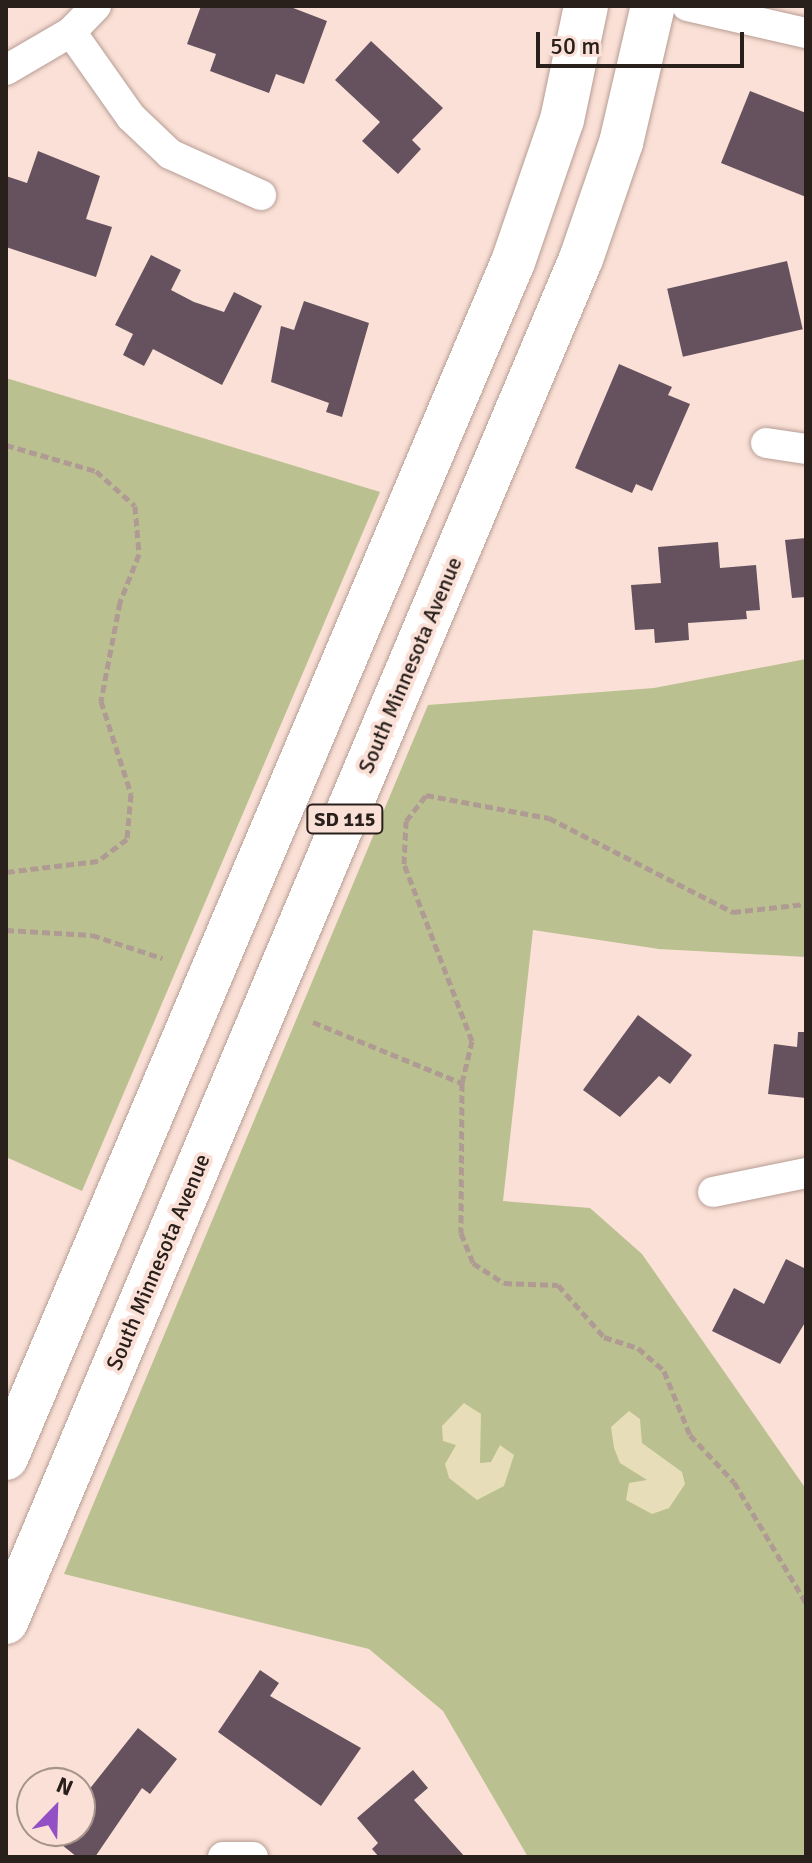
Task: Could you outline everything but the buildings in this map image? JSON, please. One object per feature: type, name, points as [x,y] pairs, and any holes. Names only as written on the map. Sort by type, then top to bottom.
[{"type":"main road","name":"SD 115","points":[[6,1458],[513,262],[562,120],[586,6]]},
{"type":"main road","name":"South Minnesota Avenue","points":[[6,1622],[581,259],[621,143],[653,6]]},
{"type":"street","points":[[6,70],[71,32],[96,6]]},
{"type":"street","points":[[687,6],[806,33]]},
{"type":"street","points":[[71,32],[131,117],[170,154],[261,195]]},
{"type":"street","points":[[766,443],[806,449]]},
{"type":"street","points":[[713,1192],[806,1173]]},
{"type":"street","points":[[223,1857],[253,1857]]},
{"type":"path","points":[[6,445],[96,471],[135,506],[139,554],[120,602],[101,701],[131,794],[127,839],[98,861],[6,872]]},
{"type":"path","points":[[806,904],[733,912],[549,818],[426,795],[406,821],[404,864],[472,1041],[462,1083],[461,1233],[473,1263],[504,1283],[558,1285],[604,1337],[638,1348],[664,1371],[690,1435],[734,1482],[806,1603]]},
{"type":"path","points":[[6,930],[92,935],[162,958]]},
{"type":"path","points":[[313,1022],[462,1083]]},
{"type":"green space","points":[[6,378],[380,492],[82,1191],[6,1157]]},
{"type":"green space","points":[[806,659],[806,957],[659,949],[533,930],[503,1201],[590,1208],[642,1254],[806,1489],[806,1857],[528,1857],[443,1711],[369,1649],[64,1574],[428,705],[654,688]]},
{"type":"sand","points":[[464,1403],[481,1414],[480,1463],[491,1462],[500,1445],[514,1455],[504,1486],[477,1500],[449,1478],[445,1464],[456,1445],[443,1441],[442,1426]]},
{"type":"sand","points":[[629,1411],[640,1419],[642,1443],[682,1472],[685,1484],[669,1508],[652,1514],[626,1500],[629,1483],[647,1480],[620,1463],[614,1448],[611,1427]]}]
